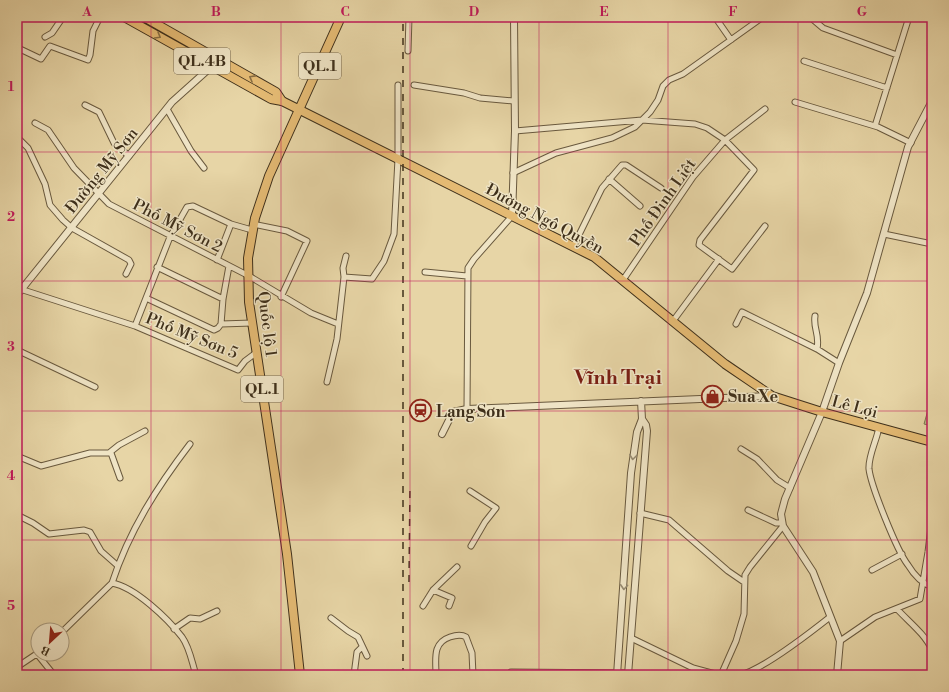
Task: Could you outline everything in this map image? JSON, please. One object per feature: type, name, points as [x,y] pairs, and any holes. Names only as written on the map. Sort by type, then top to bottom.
[{"type":"main road","name":"Đường Ngô Quyền","points":[[124,17],[133,19],[211,67],[272,99],[300,110],[594,257],[725,364],[772,396]]},
{"type":"main road","name":"Đường Ngô Quyền","points":[[144,17],[276,92],[282,102]]},
{"type":"main road","name":"Quốc lộ 1","points":[[298,674],[287,554],[249,302],[248,258],[253,227],[269,176],[341,17]]},
{"type":"main road","points":[[211,67],[216,59]]},
{"type":"main road","name":"Lê Lợi","points":[[772,396],[822,412],[932,442]]},
{"type":"street","points":[[45,37],[52,33],[63,17]]},
{"type":"street","points":[[20,49],[41,59],[50,46],[88,60],[93,31],[100,17]]},
{"type":"street","points":[[408,51],[409,17]]},
{"type":"street","points":[[467,409],[468,268],[474,259],[512,216],[515,131],[514,17]]},
{"type":"street","points":[[715,17],[731,40]]},
{"type":"street","points":[[513,173],[556,153],[612,138],[635,128],[650,112],[658,100],[663,86],[669,80],[683,74],[764,17]]},
{"type":"street","points":[[810,17],[823,28],[897,55]]},
{"type":"street","points":[[875,126],[909,17]]},
{"type":"street","points":[[804,61],[887,88]]},
{"type":"street","name":"Đường Mỹ Sơn","points":[[18,290],[72,228],[172,102],[211,67]]},
{"type":"street","points":[[344,277],[372,280],[384,261],[394,234],[398,159],[398,85]]},
{"type":"street","points":[[414,85],[464,93],[474,98],[514,101]]},
{"type":"street","points":[[836,675],[840,641],[813,572],[783,525],[782,508],[822,412],[839,363],[867,293],[911,142],[932,101]]},
{"type":"street","points":[[795,102],[875,126],[911,142]]},
{"type":"street","points":[[85,105],[99,112],[114,143],[129,156]]},
{"type":"street","name":"Phố Đinh Liệt","points":[[623,280],[693,177],[725,140],[765,108]]},
{"type":"street","points":[[167,109],[191,151],[204,168]]},
{"type":"street","points":[[515,131],[642,120],[694,124],[707,128],[725,140],[754,170],[700,240],[699,245],[732,269],[765,226]]},
{"type":"street","name":"Phố Mỹ Sơn 2","points":[[35,123],[48,130],[74,168],[98,195],[109,204],[170,237],[248,276],[281,297],[311,313],[338,324]]},
{"type":"street","points":[[17,136],[28,148],[45,184],[50,205],[72,228],[129,260],[131,264],[126,274]]},
{"type":"street","points":[[573,247],[600,192],[617,169],[624,164],[661,188]]},
{"type":"street","points":[[609,179],[640,206]]},
{"type":"street","points":[[18,290],[135,326],[170,237],[186,207],[193,206],[232,224],[287,231],[307,241],[281,297]]},
{"type":"street","points":[[216,260],[232,224]]},
{"type":"street","points":[[884,234],[932,244]]},
{"type":"street","points":[[327,382],[337,339],[344,277],[343,268],[346,256]]},
{"type":"street","points":[[673,321],[719,259]]},
{"type":"street","points":[[146,298],[214,330],[221,324],[223,299],[229,266]]},
{"type":"street","points":[[157,267],[223,299]]},
{"type":"street","points":[[425,272],[467,276]]},
{"type":"street","points":[[736,324],[742,312],[817,349],[839,363]]},
{"type":"street","points":[[815,316],[814,322],[819,336],[817,349]]},
{"type":"street","points":[[221,324],[252,323]]},
{"type":"street","name":"Phố Mỹ Sơn 5","points":[[135,326],[238,370],[245,360],[256,352]]},
{"type":"street","points":[[17,350],[95,387]]},
{"type":"street","points":[[442,434],[453,412],[467,409],[772,396]]},
{"type":"street","points":[[617,673],[631,473],[637,432],[642,419],[641,401]]},
{"type":"street","points":[[511,672],[628,674],[647,431],[646,425],[642,419]]},
{"type":"street","points":[[879,427],[869,468],[879,500],[907,565],[923,584],[932,588]]},
{"type":"street","points":[[17,456],[41,466],[90,454],[111,452],[119,445],[145,431]]},
{"type":"street","points":[[70,624],[112,583],[135,527],[154,494],[190,444]]},
{"type":"street","points":[[741,449],[757,459],[777,480],[790,488]]},
{"type":"street","points":[[111,452],[120,478]]},
{"type":"street","points":[[631,473],[643,474]]},
{"type":"street","points":[[470,491],[496,508],[485,522],[471,546]]},
{"type":"street","points":[[748,510],[783,525]]},
{"type":"street","points":[[640,513],[669,520],[728,571],[744,582]]},
{"type":"street","points":[[17,515],[33,523],[49,534],[84,530],[90,532],[100,551],[118,566]]},
{"type":"street","points":[[840,641],[875,617],[920,599],[932,519]]},
{"type":"street","points":[[632,638],[693,668],[720,675],[738,635],[744,614],[746,592],[744,582],[745,575],[783,525]]},
{"type":"street","points":[[627,539],[638,539]]},
{"type":"street","points":[[872,570],[902,554]]},
{"type":"street","points":[[423,606],[434,590],[457,567]]},
{"type":"street","points":[[112,583],[136,594],[174,629],[187,646],[196,675]]},
{"type":"street","points":[[434,590],[452,598],[449,606]]},
{"type":"street","points":[[897,609],[920,632],[932,650]]},
{"type":"street","points":[[174,629],[190,618],[200,619],[217,611]]},
{"type":"street","points":[[740,675],[756,668],[830,617]]},
{"type":"street","points":[[331,618],[358,637],[367,656]]},
{"type":"street","points":[[621,629],[632,631]]},
{"type":"street","points":[[436,675],[436,651],[442,640],[455,635],[463,635],[469,641],[472,653],[473,675]]},
{"type":"street","points":[[354,675],[357,652],[362,647]]},
{"type":"street","points":[[17,667],[30,658]]},
{"type":"street","points":[[44,662],[54,675]]},
{"type":"green space","points":[[932,396],[932,426],[924,424]]},
{"type":"railway","points":[[403,17],[403,675]]},
{"type":"railway","points":[[409,582],[410,484]]},
{"type":"place","name":"Sua Xe","points":[[713,396]]},
{"type":"place","name":"Lạng Sơn","points":[[421,411]]},
{"type":"district","name":"Vĩnh Trại","points":[[618,377]]}]
